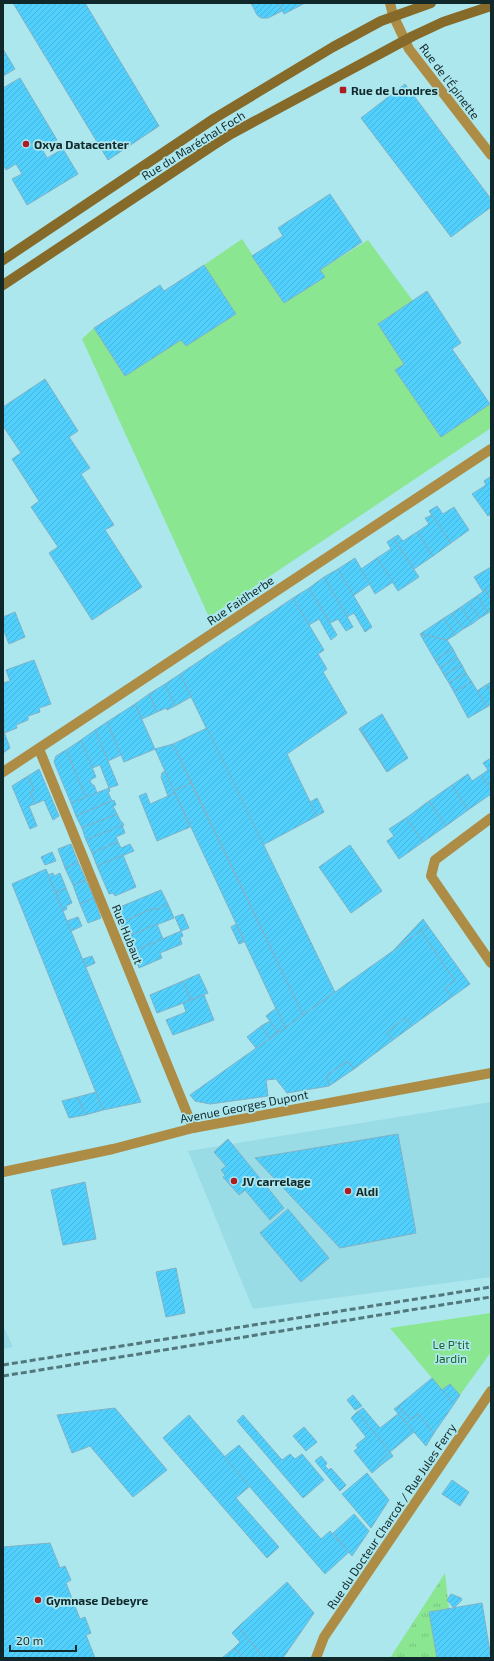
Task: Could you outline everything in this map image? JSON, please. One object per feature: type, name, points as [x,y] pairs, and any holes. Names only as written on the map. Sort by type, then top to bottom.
[{"type":"main road","name":"Rue du Maréchal Foch","points":[[3,260],[216,118],[346,40],[393,15],[431,3]]},
{"type":"main road","name":"Rue du Maréchal Foch","points":[[3,285],[212,146],[404,40],[443,22],[491,6]]},
{"type":"street","points":[[390,3],[393,15],[404,40]]},
{"type":"street","name":"Rue de l'Épinette","points":[[404,40],[430,78],[491,155]]},
{"type":"street","name":"Rue Faidherbe","points":[[3,772],[491,449]]},
{"type":"street","name":"Rue Hubaut","points":[[39,749],[193,1128]]},
{"type":"street","points":[[491,818],[435,860],[431,876],[491,963]]},
{"type":"street","name":"Avenue Georges Dupont","points":[[3,1172],[112,1149],[193,1128],[491,1073]]},
{"type":"street","name":"Rue du Docteur Charcot / Rue Jules Ferry","points":[[316,1658],[324,1637],[488,1402],[491,1391]]},
{"type":"shaded area","points":[[491,1102],[491,1277],[253,1309],[188,1151]]},
{"type":"shaded area","points":[[3,1325],[13,1347],[3,1349]]},
{"type":"green space","points":[[242,239],[284,303],[325,277],[320,270],[368,240],[413,301],[404,364],[395,370],[441,436],[490,404],[491,428],[209,617],[82,339],[94,328],[125,376],[181,340],[186,346],[236,314],[204,265]]},
{"type":"green space","name":"Le P'tit Jardin","points":[[491,1313],[491,1352],[460,1395],[442,1390],[390,1328]]},
{"type":"green space","points":[[445,1573],[449,1609],[429,1612],[437,1658],[390,1658]]},
{"type":"building","points":[[13,3],[85,3],[159,126],[108,160]]},
{"type":"building","points":[[251,3],[279,3],[282,11],[268,18],[261,18],[257,15]]},
{"type":"building","points":[[279,3],[305,3],[284,14]]},
{"type":"building","points":[[3,49],[15,69],[3,76]]},
{"type":"building","name":"Oxya Datacenter","points":[[20,78],[57,140],[42,149],[47,158],[63,149],[78,174],[27,205],[12,179],[22,174],[16,164],[6,170],[3,164],[3,88]]},
{"type":"building","points":[[405,84],[491,199],[491,207],[451,237],[361,118]]},
{"type":"building","points":[[330,194],[362,242],[320,270],[325,277],[284,303],[252,256],[283,236],[278,228]]},
{"type":"building","points":[[204,265],[236,314],[186,346],[181,340],[125,376],[94,328],[160,285],[164,291]]},
{"type":"building","points":[[427,291],[461,343],[452,349],[490,404],[441,437],[395,370],[404,364],[378,324]]},
{"type":"building","points":[[45,379],[78,431],[69,437],[90,468],[81,474],[114,525],[105,530],[142,587],[92,620],[49,553],[58,547],[31,507],[39,501],[12,459],[21,453],[3,426],[3,407]]},
{"type":"building","points":[[490,477],[491,514],[488,516],[472,494],[486,485],[484,481]]},
{"type":"building","points":[[437,506],[443,514],[454,507],[469,530],[451,543],[429,511]]},
{"type":"building","points":[[432,515],[451,543],[433,556],[417,532],[429,524],[425,518]]},
{"type":"building","points":[[417,532],[433,556],[414,569],[393,538],[398,535],[403,541]]},
{"type":"building","points":[[393,538],[419,577],[398,591],[377,558],[391,549],[387,542]]},
{"type":"building","points":[[355,558],[370,584],[353,596],[338,569]]},
{"type":"building","points":[[377,558],[393,582],[375,594],[361,569]]},
{"type":"building","points":[[491,567],[491,586],[483,592],[474,577]]},
{"type":"building","points":[[338,569],[372,627],[365,632],[354,613],[347,617],[324,577]]},
{"type":"building","points":[[324,577],[353,627],[346,631],[338,619],[330,623],[309,588]]},
{"type":"building","points":[[491,586],[491,599],[485,590]]},
{"type":"building","points":[[309,588],[337,635],[331,640],[319,619],[309,625],[293,598]]},
{"type":"building","points":[[485,590],[491,599],[491,611],[488,613],[477,596]]},
{"type":"building","points":[[477,596],[488,613],[480,618],[468,602]]},
{"type":"building","points":[[293,598],[324,650],[318,654],[327,669],[323,672],[347,713],[287,754],[317,816],[263,845],[180,674]]},
{"type":"building","points":[[468,602],[480,618],[472,624],[461,607]]},
{"type":"building","points":[[461,607],[472,624],[463,629],[452,613]]},
{"type":"building","points":[[15,612],[25,637],[9,644],[3,629],[3,617]]},
{"type":"building","points":[[452,613],[463,629],[455,635],[444,618]]},
{"type":"building","points":[[444,618],[455,635],[447,640],[420,634]]},
{"type":"building","points":[[420,634],[447,640],[453,649],[435,660]]},
{"type":"building","points":[[453,649],[457,657],[440,668],[435,660]]},
{"type":"building","points":[[457,657],[462,665],[444,675],[440,668]]},
{"type":"building","points":[[34,660],[51,704],[39,708],[40,712],[28,716],[28,720],[16,725],[17,728],[4,733],[3,683],[10,681],[6,670]]},
{"type":"building","points":[[462,665],[466,673],[449,683],[444,675]]},
{"type":"building","points":[[466,673],[472,682],[454,692],[449,683]]},
{"type":"building","points":[[180,674],[191,697],[175,706],[165,684]]},
{"type":"building","points":[[472,682],[487,707],[468,718],[454,692]]},
{"type":"building","points":[[491,682],[491,693],[486,685]]},
{"type":"building","points":[[165,684],[175,706],[167,710],[166,708],[157,712],[149,694]]},
{"type":"building","points":[[486,685],[491,693],[491,704],[487,707],[477,691]]},
{"type":"building","points":[[149,694],[157,712],[142,719],[135,704]]},
{"type":"building","points":[[135,704],[155,749],[124,762],[107,722]]},
{"type":"building","points":[[382,714],[408,758],[387,772],[360,728]]},
{"type":"building","points":[[107,722],[121,755],[108,761],[95,730]]},
{"type":"building","points":[[207,728],[335,992],[303,1015],[173,744]]},
{"type":"building","points":[[360,728],[387,772],[359,729]]},
{"type":"building","points":[[3,729],[10,748],[3,753]]},
{"type":"building","points":[[95,730],[118,785],[109,788],[100,765],[92,768],[81,740]]},
{"type":"building","points":[[81,740],[96,777],[90,780],[97,793],[86,798],[66,750]]},
{"type":"building","points":[[173,744],[191,783],[174,791],[155,749]]},
{"type":"building","points":[[66,750],[86,798],[71,803],[54,762],[56,756]]},
{"type":"building","points":[[491,758],[491,789],[481,775],[488,770],[483,763]]},
{"type":"building","points":[[39,769],[59,816],[53,820],[44,800],[35,804],[30,792],[34,790],[28,776]]},
{"type":"building","points":[[165,771],[175,793],[168,796],[161,777],[162,773]]},
{"type":"building","points":[[468,774],[472,781],[481,775],[491,789],[491,794],[468,810],[452,785]]},
{"type":"building","points":[[28,776],[34,790],[30,792],[35,804],[29,806],[37,826],[30,829],[12,786]]},
{"type":"building","points":[[191,783],[303,1015],[285,1028],[174,791]]},
{"type":"building","points":[[452,785],[468,810],[446,826],[429,801]]},
{"type":"building","points":[[109,788],[110,791],[108,792],[112,801],[76,816],[71,803]]},
{"type":"building","points":[[146,793],[150,804],[175,793],[190,827],[157,841],[139,796]]},
{"type":"building","points":[[317,798],[324,812],[317,816],[310,802]]},
{"type":"building","points":[[114,800],[116,805],[113,806],[117,814],[82,828],[76,816]]},
{"type":"building","points":[[429,801],[446,826],[423,842],[406,818]]},
{"type":"building","points":[[117,814],[124,825],[86,840],[82,828]]},
{"type":"building","points":[[406,818],[423,842],[399,859],[387,841],[394,836],[389,829]]},
{"type":"building","points":[[122,825],[125,833],[116,837],[118,842],[92,853],[86,840]]},
{"type":"building","points":[[118,842],[121,848],[130,844],[134,851],[97,866],[92,853]]},
{"type":"building","points":[[71,844],[78,862],[65,868],[58,849]]},
{"type":"building","points":[[350,845],[382,891],[351,913],[319,867]]},
{"type":"building","points":[[52,852],[56,861],[45,865],[41,857]]},
{"type":"building","points":[[123,855],[136,887],[115,896],[113,893],[109,894],[97,866]]},
{"type":"building","points":[[78,862],[86,880],[73,885],[65,868]]},
{"type":"building","points":[[46,869],[141,1102],[103,1110],[12,884]]},
{"type":"building","points":[[53,873],[54,876],[60,873],[66,888],[56,893],[48,875]]},
{"type":"building","points":[[86,880],[94,898],[80,904],[73,885]]},
{"type":"building","points":[[66,888],[72,903],[66,906],[67,909],[63,911],[56,893]]},
{"type":"building","points":[[161,890],[168,904],[155,910],[154,908],[120,923],[115,909]]},
{"type":"building","points":[[94,898],[101,918],[88,923],[80,904]]},
{"type":"building","points":[[168,904],[174,918],[126,937],[120,923],[154,908],[155,910]]},
{"type":"building","points":[[183,914],[189,928],[181,931],[175,917]]},
{"type":"building","points":[[78,917],[82,926],[71,931],[67,921]]},
{"type":"building","points":[[423,919],[428,926],[391,953]]},
{"type":"building","points":[[157,924],[163,939],[132,952],[126,937]]},
{"type":"building","points":[[236,924],[244,942],[239,944],[231,927]]},
{"type":"building","points":[[428,926],[470,984],[452,997],[445,988],[455,981],[421,931]]},
{"type":"building","points":[[181,931],[183,936],[180,938],[182,944],[160,953],[162,958],[139,968],[132,952]]},
{"type":"building","points":[[421,931],[455,981],[445,988],[452,997],[412,1026],[405,1018],[387,1032],[393,1040],[354,1069],[348,1061],[327,1075],[329,1086],[287,1093],[276,1079],[266,1080],[268,1096],[210,1104],[195,1101],[190,1095]]},
{"type":"building","points":[[92,956],[95,963],[86,967],[83,959]]},
{"type":"building","points":[[199,974],[208,993],[191,1000],[183,981]]},
{"type":"building","points":[[183,981],[191,1000],[157,1013],[150,995]]},
{"type":"building","points":[[204,995],[214,1020],[173,1035],[166,1020],[186,1012],[183,1003]]},
{"type":"building","points":[[276,1008],[285,1028],[278,1032],[266,1016]]},
{"type":"building","points":[[405,1018],[412,1026],[393,1040],[387,1032]]},
{"type":"building","points":[[270,1021],[278,1032],[270,1039],[261,1026]]},
{"type":"building","points":[[261,1026],[270,1039],[256,1048],[247,1037]]},
{"type":"building","points":[[348,1061],[354,1069],[329,1086],[327,1075]]},
{"type":"building","points":[[96,1092],[103,1110],[85,1115],[78,1097]]},
{"type":"building","points":[[78,1097],[85,1115],[69,1118],[62,1101]]},
{"type":"building","name":"Aldi","points":[[398,1134],[416,1233],[340,1248],[255,1158]]},
{"type":"building","points":[[228,1139],[284,1208],[270,1220],[245,1190],[239,1195],[223,1177],[225,1175],[221,1170],[226,1166],[214,1152]]},
{"type":"building","points":[[85,1182],[96,1239],[63,1245],[51,1190]]},
{"type":"building","points":[[288,1209],[329,1258],[301,1282],[260,1233]]},
{"type":"building","points":[[176,1268],[185,1313],[166,1317],[156,1272]]},
{"type":"building","points":[[432,1378],[454,1404],[434,1433],[418,1414],[411,1420],[398,1406]]},
{"type":"building","points":[[450,1384],[460,1395],[454,1404],[442,1390]]},
{"type":"building","points":[[353,1395],[362,1406],[355,1410],[347,1400]]},
{"type":"building","points":[[398,1406],[411,1420],[418,1414],[434,1433],[426,1446],[394,1409]]},
{"type":"building","points":[[115,1408],[167,1470],[133,1497],[90,1446],[72,1453],[57,1415]]},
{"type":"building","points":[[363,1408],[380,1428],[398,1414],[414,1432],[390,1452],[357,1412]]},
{"type":"building","points":[[357,1412],[390,1452],[378,1463],[380,1466],[372,1473],[354,1451],[358,1448],[356,1445],[366,1437],[351,1418]]},
{"type":"building","points":[[189,1415],[250,1486],[236,1498],[279,1547],[267,1558],[163,1438]]},
{"type":"building","points":[[243,1415],[282,1460],[290,1454],[295,1459],[302,1454],[324,1480],[303,1498],[237,1421]]},
{"type":"building","points":[[304,1427],[317,1442],[306,1451],[293,1436]]},
{"type":"building","points":[[239,1445],[321,1539],[330,1531],[349,1552],[325,1574],[224,1457]]},
{"type":"building","points":[[390,1452],[393,1456],[380,1466],[378,1463]]},
{"type":"building","points":[[321,1456],[327,1463],[325,1466],[329,1470],[331,1468],[346,1485],[340,1491],[315,1461]]},
{"type":"building","points":[[367,1473],[389,1500],[371,1528],[342,1494]]},
{"type":"building","points":[[452,1480],[469,1492],[460,1506],[442,1494]]},
{"type":"building","points":[[354,1514],[369,1531],[352,1556],[333,1533]]},
{"type":"building","name":"Gymnase Debeyre","points":[[50,1543],[60,1568],[65,1566],[71,1580],[66,1583],[80,1619],[85,1617],[91,1633],[86,1635],[95,1658],[3,1658],[3,1547]]},
{"type":"building","points":[[287,1582],[314,1613],[283,1658],[264,1658],[238,1627]]},
{"type":"building","points":[[451,1594],[461,1598],[462,1600],[454,1608],[447,1600]]},
{"type":"building","points":[[482,1603],[491,1658],[437,1658],[429,1612]]},
{"type":"building","points":[[238,1627],[264,1658],[243,1658],[234,1648],[240,1642],[232,1633]]},
{"type":"building","points":[[234,1648],[243,1658],[222,1658]]},
{"type":"railway","points":[[3,1365],[491,1287]]},
{"type":"railway","points":[[3,1376],[491,1297]]},
{"type":"place","name":"Rue de Londres","points":[[343,90]]},
{"type":"place","name":"Oxya Datacenter","points":[[26,144]]},
{"type":"place","name":"JV carrelage","points":[[234,1181]]},
{"type":"place","name":"Aldi","points":[[348,1191]]},
{"type":"place","name":"Gymnase Debeyre","points":[[38,1600]]}]
